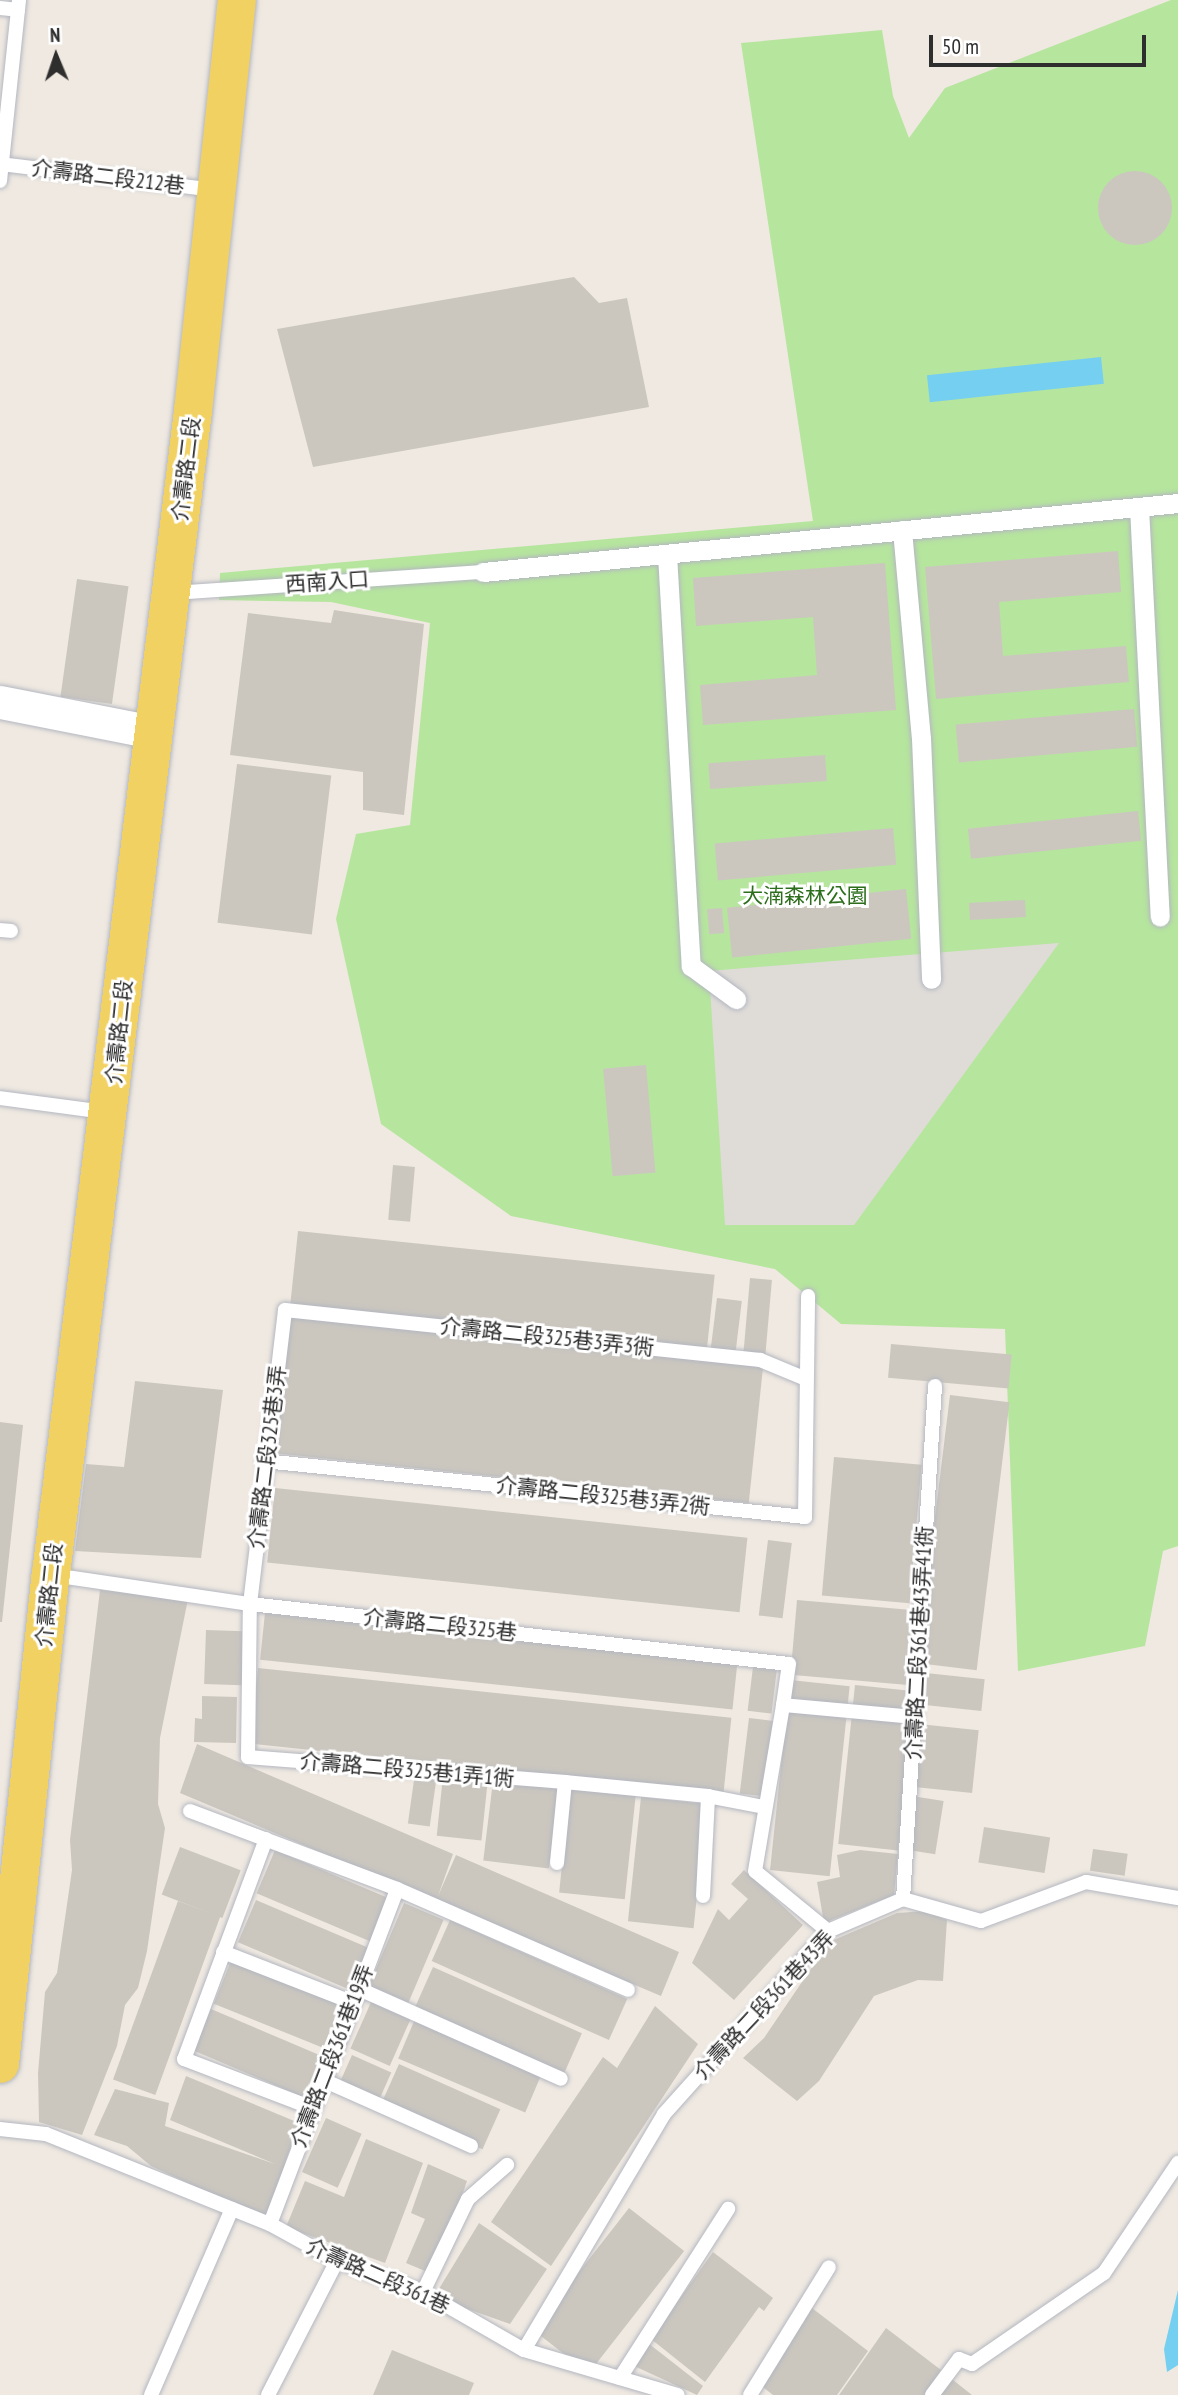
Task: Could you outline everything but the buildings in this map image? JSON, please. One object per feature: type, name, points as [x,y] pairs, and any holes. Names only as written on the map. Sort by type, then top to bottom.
[{"type":"main road","name":"介壽路二段","points":[[0,2064],[5,1969],[51,1574],[110,1112],[237,0]]},
{"type":"street","points":[[483,572],[1178,503]]},
{"type":"street","points":[[1139,507],[1160,916]]},
{"type":"street","points":[[902,530],[921,738],[931,979]]},
{"type":"street","points":[[667,554],[691,966],[736,999]]},
{"type":"street","points":[[0,702],[153,732]]},
{"type":"lane","points":[[0,8],[19,5],[0,181]]},
{"type":"lane","name":"介壽路二段212巷","points":[[1,164],[216,191]]},
{"type":"lane","name":"西南入口","points":[[171,593],[483,572]]},
{"type":"lane","points":[[0,1098],[110,1112]]},
{"type":"lane","points":[[806,1379],[808,1296]]},
{"type":"lane","name":"介壽路二段325巷3弄3衖","points":[[285,1310],[760,1360],[806,1379]]},
{"type":"lane","name":"介壽路二段325巷3弄","points":[[248,1757],[250,1604],[264,1461],[285,1310]]},
{"type":"lane","name":"介壽路二段325巷3弄2衖","points":[[264,1461],[805,1517],[806,1379]]},
{"type":"lane","name":"介壽路二段361巷43弄41衖","points":[[903,1899],[935,1386]]},
{"type":"lane","name":"介壽路二段325巷","points":[[51,1574],[250,1604],[789,1664],[783,1705]]},
{"type":"lane","points":[[828,1931],[755,1871],[783,1705],[915,1717]]},
{"type":"lane","name":"介壽路二段325巷1弄1衖","points":[[248,1757],[565,1782],[708,1797],[764,1807]]},
{"type":"lane","points":[[557,1863],[565,1782]]},
{"type":"lane","points":[[703,1896],[708,1797]]},
{"type":"lane","points":[[190,1811],[397,1889],[628,1990]]},
{"type":"lane","points":[[266,1839],[184,2059],[313,2108]]},
{"type":"lane","points":[[903,1899],[981,1921],[1086,1882],[1178,1898]]},
{"type":"lane","name":"介壽路二段361巷19弄","points":[[270,2224],[351,2002],[397,1889]]},
{"type":"lane","name":"介壽路二段361巷43弄","points":[[524,2350],[664,2114],[828,1931],[903,1899]]},
{"type":"lane","points":[[223,1952],[351,2002]]},
{"type":"lane","points":[[357,1988],[561,2079]]},
{"type":"lane","points":[[323,2080],[471,2146]]},
{"type":"lane","name":"介壽路二段361巷","points":[[0,2129],[47,2134],[270,2224],[337,2261],[423,2292],[524,2350],[676,2395]]},
{"type":"lane","points":[[932,2395],[959,2359],[972,2364],[1104,2273],[1178,2163]]},
{"type":"lane","points":[[423,2292],[468,2199],[507,2165]]},
{"type":"lane","points":[[151,2395],[232,2209]]},
{"type":"lane","points":[[621,2378],[728,2209]]},
{"type":"lane","points":[[268,2395],[337,2261]]},
{"type":"lane","points":[[750,2395],[828,2267]]},
{"type":"green space","name":"大湳森林公園","points":[[1171,0],[1178,0],[1178,1546],[1163,1551],[1145,1646],[1018,1671],[1005,1329],[841,1324],[775,1269],[511,1216],[381,1124],[336,919],[356,834],[410,825],[430,623],[331,602],[219,600],[220,573],[813,521],[741,43],[882,30],[893,96],[909,138],[945,88]]},
{"type":"shaded area","points":[[1059,943],[854,1225],[725,1225],[709,971]]},
{"type":"water","points":[[1101,357],[1104,384],[930,402],[927,375]]},
{"type":"water","points":[[1178,2290],[1178,2365],[1167,2372],[1164,2349]]}]
